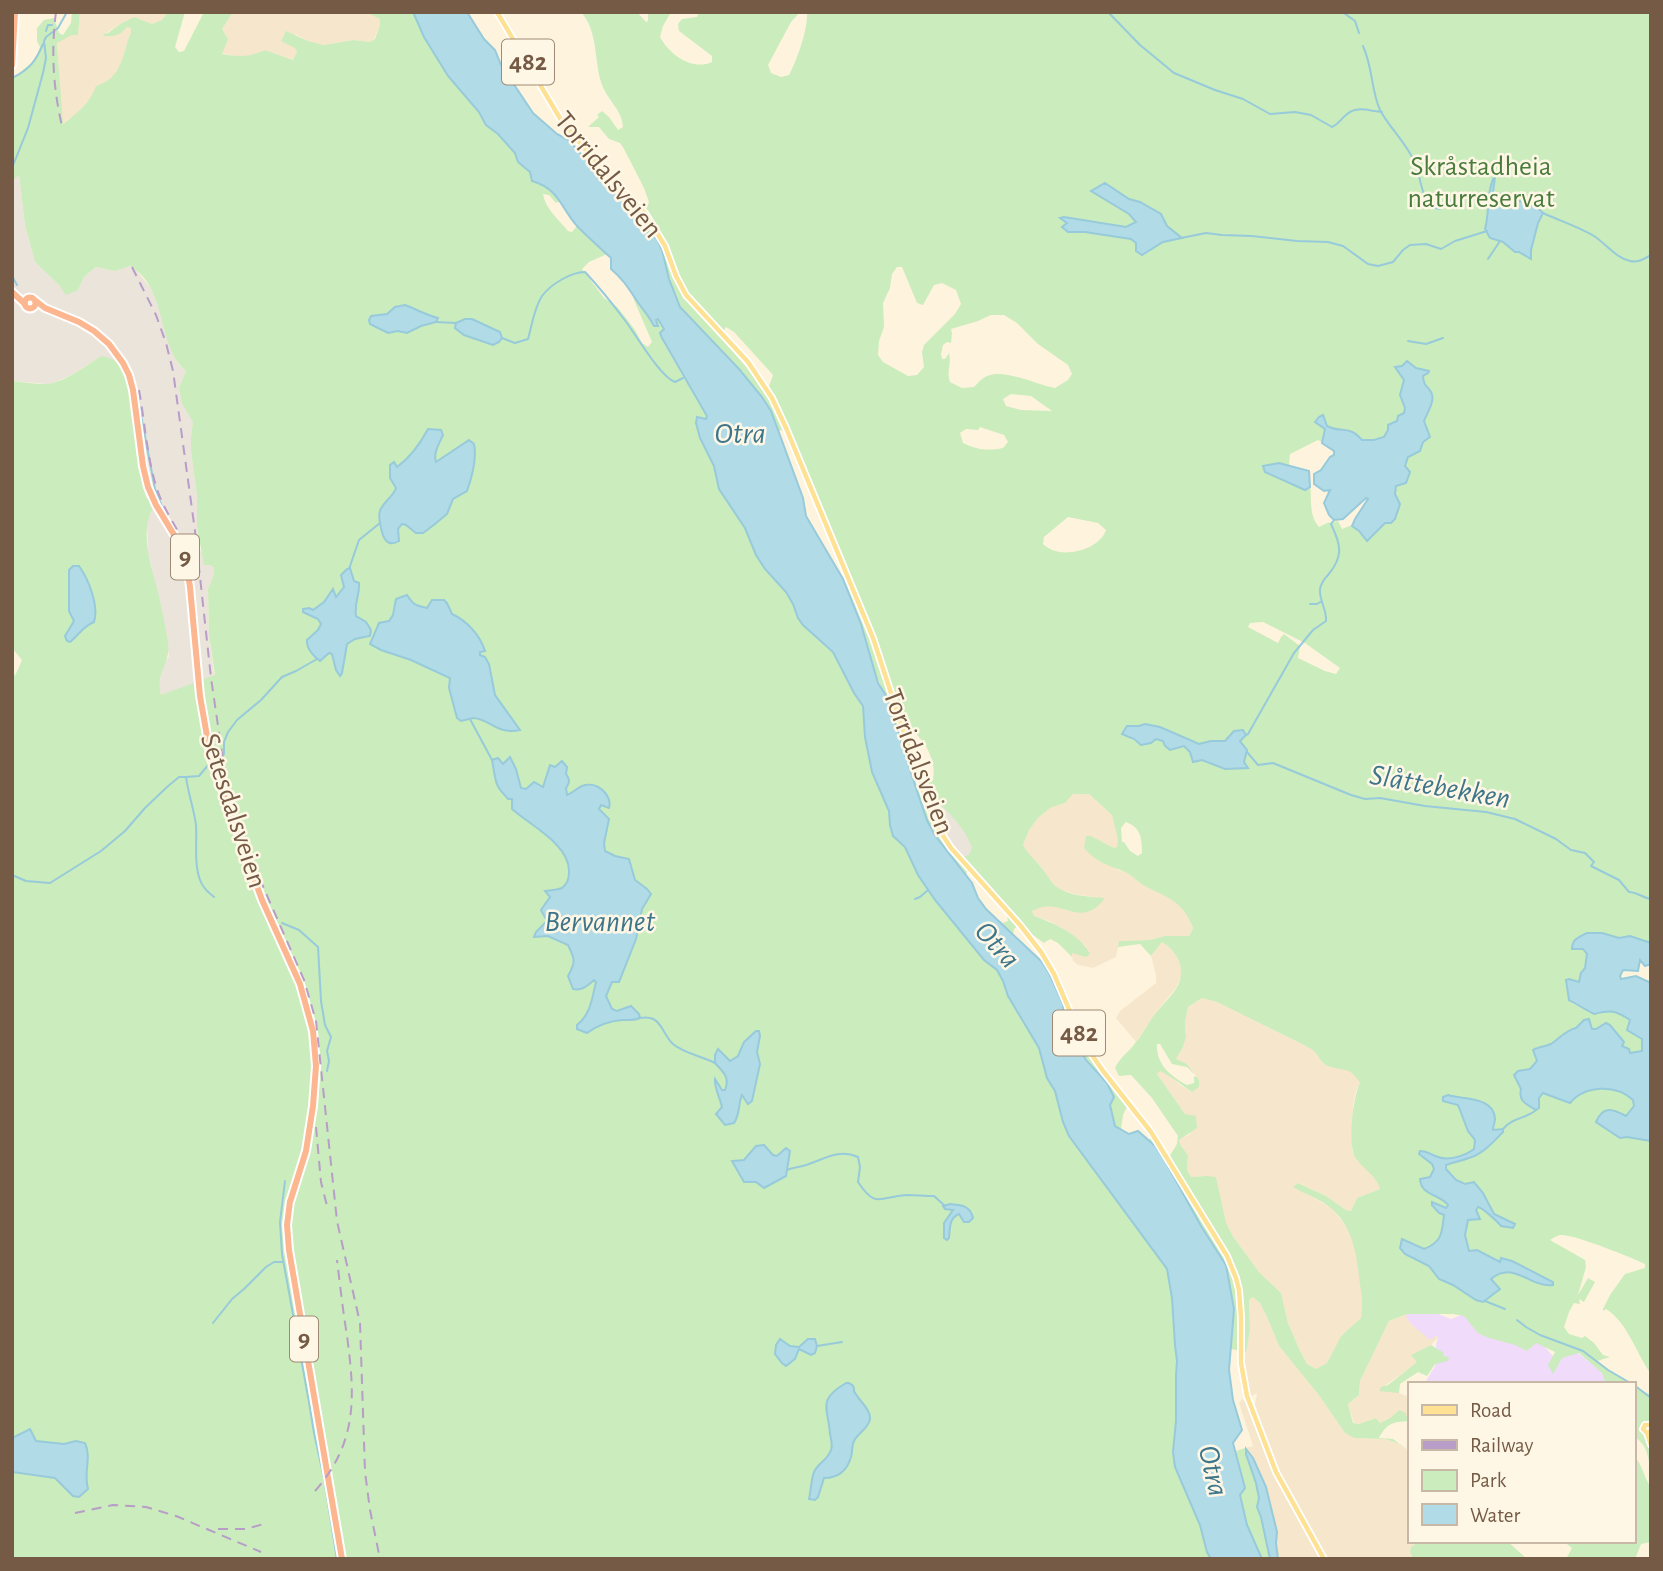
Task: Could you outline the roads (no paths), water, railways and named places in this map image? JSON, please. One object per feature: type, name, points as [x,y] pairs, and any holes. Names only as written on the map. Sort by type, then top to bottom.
[{"type":"highway","points":[[12,65],[15,12]]},
{"type":"highway","name":"Setesdalsveien","points":[[12,292],[26,301],[32,297],[34,304],[85,325],[100,336],[121,359],[130,378],[146,481],[156,505],[179,543],[187,565],[200,695],[211,759],[262,900],[298,979],[311,1023],[316,1075],[313,1106],[307,1142],[291,1191],[287,1225],[342,1559]]},
{"type":"main road","name":"Torridalsveien","points":[[498,12],[568,130],[652,222],[686,295],[748,362],[772,398],[873,638],[927,803],[938,828],[958,857],[1041,952],[1054,974],[1083,1042],[1151,1132],[1229,1260],[1240,1297],[1241,1361],[1246,1392],[1276,1472],[1324,1559]]},
{"type":"main road","points":[[1650,1429],[1651,1444]]},
{"type":"water","name":"Otra","points":[[413,12],[467,12],[484,39],[495,50],[501,65],[533,113],[557,134],[570,141],[600,177],[634,209],[648,232],[657,239],[680,307],[739,369],[771,411],[803,498],[806,516],[843,579],[861,624],[878,683],[887,697],[917,791],[934,834],[972,883],[986,909],[1042,962],[1063,1004],[1068,1035],[1107,1083],[1114,1097],[1110,1105],[1115,1126],[1129,1134],[1138,1131],[1155,1146],[1226,1265],[1234,1309],[1229,1370],[1233,1400],[1242,1430],[1233,1443],[1245,1488],[1240,1495],[1247,1525],[1262,1559],[1211,1559],[1207,1552],[1200,1525],[1175,1467],[1173,1452],[1177,1361],[1167,1269],[1069,1136],[1055,1091],[1047,1078],[1039,1048],[1008,996],[997,970],[984,960],[935,900],[918,875],[905,847],[893,836],[889,811],[872,772],[865,737],[863,706],[833,652],[803,625],[786,592],[765,569],[745,528],[719,489],[714,466],[700,438],[696,423],[697,417],[706,419],[707,416],[662,338],[660,333],[664,329],[658,319],[658,326],[654,326],[626,284],[611,269],[611,258],[578,227],[549,189],[532,181],[530,172],[518,162],[515,153],[486,125],[479,112],[448,76],[424,37]]},
{"type":"water","points":[[1495,177],[1493,192],[1537,207],[1543,213],[1538,223],[1531,259],[1515,252],[1503,242],[1490,238],[1485,229],[1490,191]]},
{"type":"water","points":[[1105,183],[1129,199],[1161,214],[1167,226],[1182,238],[1163,242],[1142,255],[1136,251],[1136,243],[1131,239],[1068,232],[1062,227],[1067,223],[1060,218],[1064,217],[1126,227],[1136,222],[1129,214],[1091,191]]},
{"type":"water","points":[[405,305],[438,318],[436,322],[407,333],[388,333],[370,324],[371,316],[387,314],[395,307]]},
{"type":"water","points":[[472,319],[500,332],[502,338],[493,345],[464,335],[455,328],[456,323]]},
{"type":"water","points":[[1407,361],[1416,368],[1429,371],[1423,376],[1432,395],[1432,403],[1424,421],[1430,437],[1423,442],[1420,451],[1408,457],[1405,466],[1410,472],[1406,483],[1396,486],[1395,494],[1400,504],[1395,519],[1391,523],[1385,523],[1367,541],[1352,526],[1368,499],[1343,519],[1334,520],[1324,503],[1330,490],[1324,491],[1314,484],[1314,474],[1334,455],[1334,451],[1322,443],[1325,429],[1315,422],[1323,415],[1327,426],[1353,432],[1362,440],[1384,437],[1388,425],[1397,421],[1398,416],[1404,413],[1400,395],[1404,380],[1395,367],[1402,366]]},
{"type":"water","points":[[428,429],[441,430],[443,435],[436,452],[436,462],[469,440],[474,444],[474,462],[467,491],[453,499],[447,514],[423,533],[416,533],[402,524],[398,529],[399,541],[389,543],[383,535],[379,515],[396,488],[390,478],[390,465],[394,462],[397,467],[407,459]]},
{"type":"water","points":[[1279,463],[1309,471],[1310,487],[1305,490],[1265,472],[1263,466]]},
{"type":"water","points":[[73,566],[79,566],[86,578],[94,601],[95,616],[94,622],[70,642],[65,636],[74,621],[69,611],[69,570]]},
{"type":"water","points":[[350,568],[354,581],[359,583],[356,616],[366,622],[371,630],[370,636],[347,644],[340,676],[332,654],[329,653],[320,661],[309,649],[307,640],[321,624],[318,619],[303,612],[303,609],[313,610],[324,602],[333,589],[336,597],[344,587],[341,575]]},
{"type":"water","points":[[407,595],[416,604],[427,608],[432,600],[444,600],[452,614],[472,629],[485,651],[480,652],[480,655],[485,657],[489,664],[495,695],[520,730],[505,730],[473,718],[461,721],[457,718],[449,688],[450,678],[370,644],[379,623],[389,621],[393,615],[396,599]]},
{"type":"water","points":[[1145,724],[1160,727],[1199,744],[1225,741],[1234,731],[1243,730],[1246,735],[1240,741],[1247,750],[1244,762],[1248,768],[1225,769],[1202,760],[1193,762],[1190,752],[1184,746],[1170,750],[1163,741],[1156,739],[1141,745],[1122,734],[1127,726]]},
{"type":"water","name":"Bervannet","points":[[510,757],[521,788],[526,789],[534,782],[543,787],[550,765],[555,767],[562,761],[567,767],[567,795],[582,786],[593,785],[602,790],[608,798],[609,808],[601,805],[599,809],[609,819],[605,851],[629,859],[635,880],[651,894],[642,909],[636,939],[619,982],[612,982],[606,996],[612,1009],[617,1011],[631,1006],[640,1018],[608,1022],[587,1033],[577,1029],[588,1011],[596,982],[594,980],[582,989],[573,989],[568,976],[574,960],[568,945],[548,936],[534,937],[547,921],[541,910],[550,897],[545,891],[560,889],[565,885],[569,875],[568,863],[548,836],[512,809],[512,799],[508,799],[498,786],[492,760],[498,758],[503,764]]},
{"type":"water","points":[[1587,933],[1602,933],[1619,938],[1630,936],[1651,943],[1651,964],[1645,966],[1640,960],[1638,971],[1623,970],[1620,976],[1621,979],[1636,976],[1651,983],[1651,1141],[1620,1138],[1596,1122],[1605,1111],[1626,1116],[1634,1106],[1633,1100],[1618,1091],[1592,1090],[1576,1097],[1570,1103],[1543,1093],[1536,1110],[1522,1100],[1521,1089],[1514,1075],[1518,1071],[1530,1069],[1537,1061],[1533,1050],[1551,1044],[1589,1019],[1592,1029],[1606,1023],[1610,1025],[1624,1042],[1622,1046],[1629,1049],[1630,1053],[1642,1051],[1642,1039],[1627,1030],[1630,1020],[1613,1012],[1594,1014],[1569,1000],[1566,980],[1579,982],[1587,954],[1583,949],[1572,949],[1572,946],[1576,939]]},
{"type":"water","points":[[759,1031],[760,1036],[757,1052],[760,1064],[752,1101],[748,1104],[742,1095],[736,1120],[725,1125],[716,1114],[722,1107],[715,1079],[722,1090],[725,1090],[726,1078],[715,1063],[715,1055],[718,1049],[730,1061],[738,1056],[744,1042]]},
{"type":"water","points":[[1448,1095],[1477,1100],[1489,1106],[1495,1119],[1493,1130],[1503,1129],[1479,1154],[1446,1165],[1446,1169],[1456,1180],[1465,1184],[1474,1182],[1494,1214],[1515,1224],[1513,1228],[1501,1226],[1478,1207],[1476,1210],[1480,1219],[1468,1220],[1465,1235],[1469,1251],[1477,1250],[1500,1262],[1501,1258],[1512,1261],[1553,1282],[1553,1285],[1537,1283],[1507,1272],[1491,1279],[1500,1289],[1483,1302],[1439,1279],[1429,1266],[1405,1254],[1400,1248],[1402,1239],[1424,1249],[1435,1243],[1443,1226],[1444,1215],[1439,1213],[1432,1202],[1446,1208],[1448,1205],[1421,1185],[1420,1179],[1430,1177],[1434,1169],[1432,1164],[1419,1154],[1420,1151],[1451,1158],[1474,1149],[1475,1140],[1468,1131],[1458,1105],[1443,1101],[1443,1097]]},
{"type":"water","points":[[764,1145],[777,1156],[786,1148],[790,1151],[786,1176],[764,1188],[756,1182],[744,1182],[732,1161],[744,1160],[756,1146]]},
{"type":"water","points":[[950,1204],[967,1208],[973,1218],[964,1222],[959,1214],[956,1216],[947,1240],[944,1238],[944,1223],[953,1210],[943,1206]]},
{"type":"water","points":[[780,1339],[790,1346],[799,1347],[808,1339],[815,1339],[815,1353],[811,1355],[799,1349],[795,1359],[786,1366],[775,1354]]},
{"type":"water","points":[[846,1383],[853,1385],[870,1419],[854,1441],[851,1457],[844,1470],[834,1477],[824,1478],[818,1497],[815,1500],[809,1499],[814,1472],[832,1448],[826,1405],[831,1394]]},
{"type":"water","points":[[30,1429],[36,1441],[85,1443],[88,1454],[88,1489],[79,1497],[73,1496],[55,1478],[12,1472],[12,1438]]},
{"type":"water","name":"Otra","points":[[1246,1449],[1266,1487],[1277,1532],[1278,1559],[1270,1559],[1257,1507],[1259,1498],[1256,1483]]},
{"type":"waterway","points":[[12,168],[28,128],[43,73],[46,58],[44,41],[58,28],[67,12]]},
{"type":"waterway","points":[[1108,12],[1140,45],[1174,73],[1243,99],[1270,114],[1295,112],[1311,115],[1332,127],[1354,110],[1382,112]]},
{"type":"waterway","points":[[1344,13],[1355,21],[1359,33]]},
{"type":"waterway","points":[[46,31],[48,25],[52,25]]},
{"type":"waterway","points":[[12,78],[31,64],[43,44]]},
{"type":"waterway","points":[[1363,46],[1380,110],[1412,157],[1429,204],[1440,209],[1451,200],[1488,196]]},
{"type":"waterway","points":[[1543,213],[1594,236],[1625,259],[1638,261],[1651,255]]},
{"type":"waterway","points":[[1181,238],[1206,233],[1328,242],[1343,246],[1368,264],[1378,266],[1393,262],[1410,245],[1426,244],[1441,249],[1455,241],[1487,231]]},
{"type":"waterway","points":[[1488,259],[1500,241]]},
{"type":"waterway","points":[[502,338],[515,343],[528,339],[542,296],[562,279],[585,272],[662,372],[675,382],[683,378]]},
{"type":"waterway","points":[[12,276],[17,285]]},
{"type":"waterway","points":[[54,308],[78,318]]},
{"type":"waterway","points":[[436,322],[456,323]]},
{"type":"waterway","points":[[86,323],[112,343],[131,372]]},
{"type":"waterway","points":[[1408,341],[1426,344],[1443,338]]},
{"type":"waterway","points":[[137,394],[155,489],[165,514]]},
{"type":"waterway","points":[[1246,735],[1294,653],[1313,630],[1326,621],[1320,589],[1339,556],[1339,544],[1331,524],[1334,520]]},
{"type":"waterway","points":[[349,569],[359,540],[380,523]]},
{"type":"waterway","points":[[190,566],[193,575]]},
{"type":"waterway","points":[[1310,604],[1322,601]]},
{"type":"waterway","points":[[213,760],[224,754],[224,742],[237,720],[261,700],[282,677],[317,659]]},
{"type":"waterway","points":[[470,719],[492,760]]},
{"type":"waterway","name":"Slåttebekken","points":[[1247,752],[1258,765],[1273,763],[1365,799],[1380,798],[1486,812],[1515,819],[1556,839],[1571,850],[1585,853],[1594,862],[1591,866],[1619,880],[1629,892],[1651,899]]},
{"type":"waterway","points":[[186,777],[199,776],[209,764]]},
{"type":"waterway","points":[[12,875],[26,881],[50,883],[101,851],[125,831],[167,787],[179,777],[186,777],[196,825],[198,874],[203,885],[214,897]]},
{"type":"waterway","points":[[915,899],[928,890]]},
{"type":"waterway","points":[[282,923],[299,930],[318,947],[321,1001],[325,1025],[331,1037],[327,1051],[327,1071]]},
{"type":"waterway","points":[[640,1018],[653,1019],[673,1044],[715,1063]]},
{"type":"waterway","points":[[1503,1129],[1536,1110]]},
{"type":"waterway","points":[[787,1170],[833,1155],[851,1155],[858,1157],[858,1182],[874,1199],[906,1195],[934,1196],[945,1206]]},
{"type":"waterway","points":[[285,1181],[280,1222],[282,1254],[337,1559]]},
{"type":"waterway","points":[[213,1323],[232,1299],[266,1267],[274,1262],[283,1262]]},
{"type":"waterway","points":[[1485,1301],[1505,1309]]},
{"type":"waterway","points":[[1517,1320],[1540,1335],[1583,1351],[1629,1382]]},
{"type":"waterway","points":[[817,1346],[842,1342]]},
{"type":"waterway","points":[[1635,1386],[1651,1398]]},
{"type":"railway","points":[[56,12],[54,69],[62,126]]},
{"type":"railway","points":[[132,267],[156,315],[173,371],[195,531],[211,678],[229,792],[248,852],[304,980],[316,1021],[337,1221],[360,1323],[365,1472],[380,1559]]},
{"type":"railway","points":[[139,390],[154,480],[191,561]]},
{"type":"railway","points":[[316,1127],[321,1182],[327,1206]]},
{"type":"railway","points":[[315,1491],[339,1455],[346,1436],[352,1398],[350,1358],[337,1260]]},
{"type":"railway","points":[[75,1513],[113,1505],[146,1507],[176,1516],[261,1552]]},
{"type":"railway","points":[[218,1529],[246,1529],[267,1523]]},
{"type":"park label","name":"Skråstadheia naturreservat","points":[[1481,183]]}]
